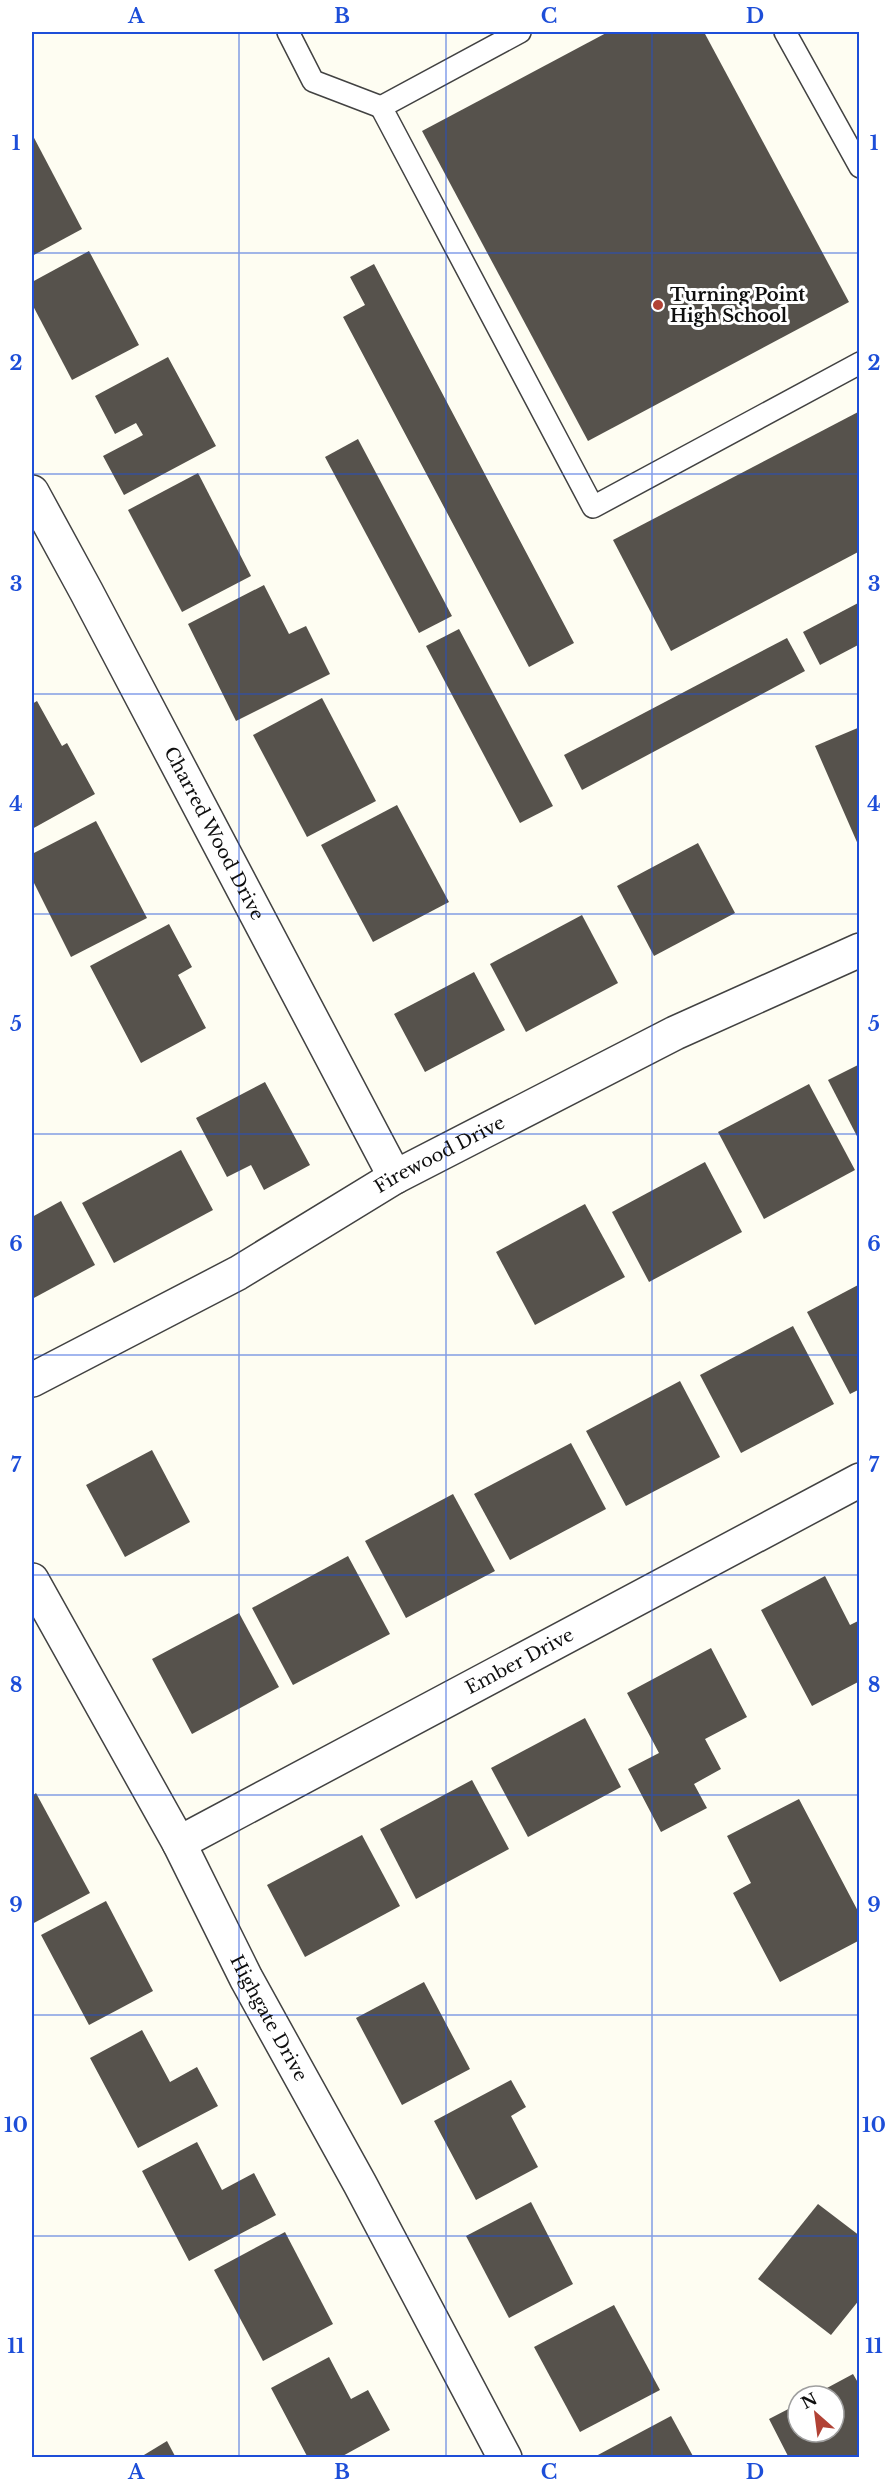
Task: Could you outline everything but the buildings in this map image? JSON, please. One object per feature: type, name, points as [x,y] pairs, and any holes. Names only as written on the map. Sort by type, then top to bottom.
[{"type":"street","name":"Charred Wood Drive","points":[[32,492],[395,1177]]},
{"type":"street","name":"Firewood Drive","points":[[32,1380],[238,1273],[395,1177],[675,1033],[860,950]]},
{"type":"street","name":"Ember Drive","points":[[179,1843],[860,1480]]},
{"type":"street","name":"Highgate Drive","points":[[32,1580],[179,1843],[246,1978],[360,2184],[505,2457]]},
{"type":"lane","points":[[288,32],[314,81],[381,106],[593,507],[860,363]]},
{"type":"lane","points":[[381,106],[520,32]]},
{"type":"lane","points":[[785,32],[860,167]]},
{"type":"place","name":"Turning Point High School","points":[[658,305]]}]
